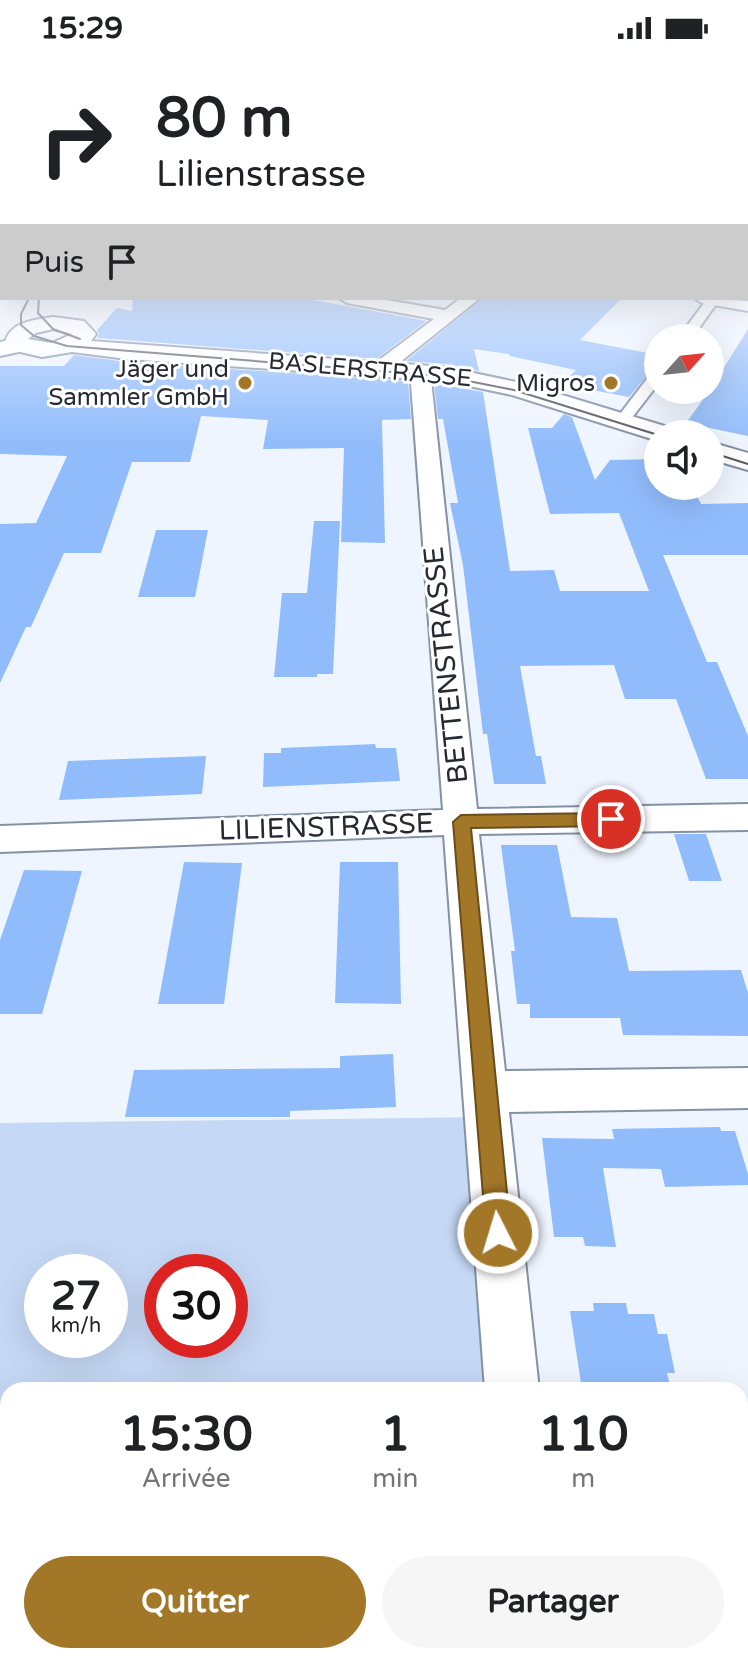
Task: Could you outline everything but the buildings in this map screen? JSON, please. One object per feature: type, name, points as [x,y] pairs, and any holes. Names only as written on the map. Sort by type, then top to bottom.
[{"type":"main road","points":[[76,326],[85,331],[77,341],[39,349],[19,334],[76,326]]},
{"type":"main road","name":"BASLERSTRASSE","points":[[77,341],[167,354],[420,370],[517,389],[644,428]]},
{"type":"main road","points":[[724,454],[748,462]]},
{"type":"street","points":[[358,300],[448,316]]},
{"type":"street","points":[[382,367],[469,300]]},
{"type":"street","points":[[693,324],[706,300]]},
{"type":"street","points":[[713,300],[748,306]]},
{"type":"street","name":"BETTENSTRASSE","points":[[420,370],[511,1382]]},
{"type":"street","points":[[622,421],[644,392]]},
{"type":"street","name":"LILIENSTRASSE","points":[[0,839],[461,822],[748,817]]},
{"type":"street","points":[[487,1092],[748,1088]]},
{"type":"shaded area","points":[[489,1117],[511,1382],[0,1382],[0,1123]]},
{"type":"tram line","points":[[28,300],[21,314],[21,325],[34,336],[67,346],[443,376],[514,390],[644,431]]},
{"type":"tram line","points":[[39,300],[38,313],[53,329],[80,339]]},
{"type":"tram line","points":[[724,456],[748,464]]},
{"type":"place","name":"Jäger und Sammler GmbH","points":[[245,383]]},
{"type":"place","name":"Migros","points":[[611,383]]},
{"type":"route","points":[[498,1233],[461,822],[611,819]]}]
